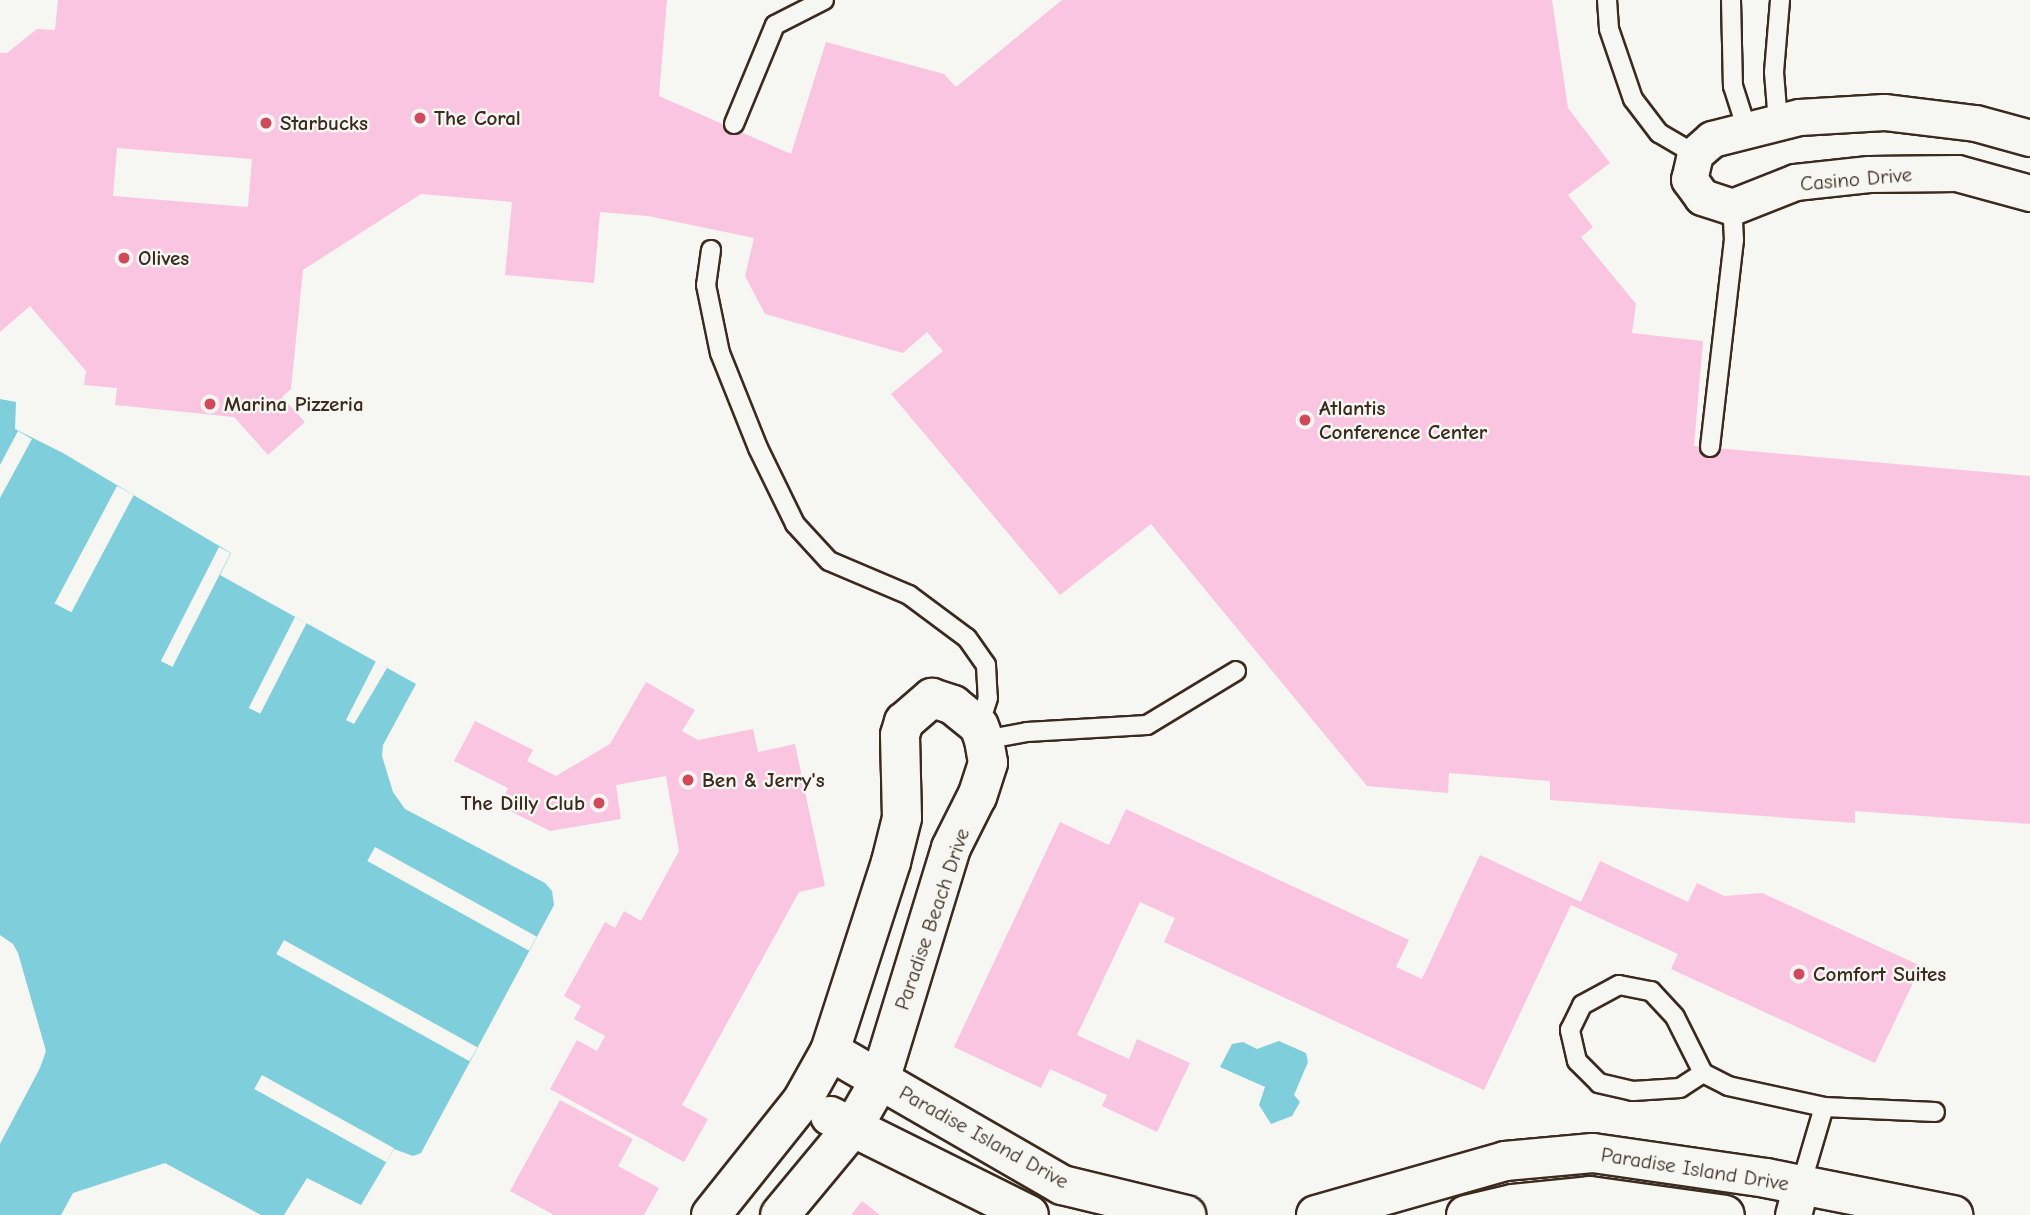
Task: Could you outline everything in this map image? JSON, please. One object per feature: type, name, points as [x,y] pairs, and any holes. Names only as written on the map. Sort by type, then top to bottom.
[{"type":"street","points":[[1732,207],[1702,197],[1689,179],[1695,154],[1712,139],[1799,117],[1884,113],[1975,123],[2030,138]]},
{"type":"street","name":"Casino Drive","points":[[1732,207],[1795,182],[1869,174],[1957,173],[2030,193]]},
{"type":"street","points":[[711,1215],[802,1101],[830,1051],[899,829],[900,735],[904,722],[932,698],[953,705],[981,733]]},
{"type":"street","name":"Paradise Beach Drive","points":[[780,1215],[853,1127],[880,1080],[951,848],[977,796],[988,763],[981,733]]},
{"type":"street","name":"Paradise Island Drive","points":[[830,1051],[1062,1185],[1186,1215]]},
{"type":"street","points":[[802,1101],[1029,1215]]},
{"type":"street","name":"Paradise Island Drive","points":[[1316,1215],[1505,1161],[1593,1153],[1797,1200],[1953,1215]]},
{"type":"street","name":"Paradise Island Drive","points":[[1466,1215],[1513,1204],[1590,1196],[1725,1215]]},
{"type":"lane","points":[[734,124],[775,25],[824,0]]},
{"type":"lane","points":[[1607,0],[1609,29],[1633,99],[1659,133],[1695,154]]},
{"type":"lane","points":[[1731,0],[1733,86],[1763,126]]},
{"type":"lane","points":[[1763,126],[1774,72],[1780,0]]},
{"type":"lane","points":[[1710,447],[1734,240],[1732,207]]},
{"type":"lane","points":[[711,250],[706,285],[720,353],[758,448],[795,524],[829,561],[909,595],[967,638],[986,666],[988,698],[981,733],[1147,725],[1236,671]]},
{"type":"lane","points":[[1703,1073],[1680,1088],[1633,1091],[1599,1083],[1577,1060],[1570,1030],[1582,1005],[1619,985],[1651,991],[1675,1017],[1703,1073],[1728,1086],[1824,1107],[1936,1112]]},
{"type":"lane","points":[[1797,1200],[1824,1107]]},
{"type":"water","points":[[0,399],[16,402],[15,429],[63,453],[231,553],[220,575],[416,684],[383,745],[382,756],[393,792],[405,809],[545,883],[552,891],[554,905],[421,1153],[413,1156],[394,1149],[361,1205],[307,1178],[284,1215],[261,1215],[165,1163],[73,1193],[61,1215],[0,1215],[0,1144],[40,1068],[46,1051],[18,953],[13,944],[0,935]]},
{"type":"water","points":[[1279,1041],[1306,1053],[1308,1062],[1294,1095],[1300,1102],[1292,1116],[1271,1124],[1259,1105],[1265,1087],[1220,1067],[1232,1044],[1243,1042],[1257,1049]]},
{"type":"pier","points":[[18,431],[32,439],[0,498],[0,465]]},
{"type":"pier","points":[[117,486],[134,495],[71,612],[55,603]]},
{"type":"pier","points":[[219,547],[231,553],[172,667],[161,661]]},
{"type":"pier","points":[[295,617],[307,623],[260,714],[249,708]]},
{"type":"pier","points":[[376,661],[387,668],[354,724],[346,720]]},
{"type":"pier","points":[[375,847],[537,937],[529,951],[367,861]]},
{"type":"pier","points":[[284,940],[477,1047],[470,1061],[276,954]]},
{"type":"pier","points":[[262,1075],[394,1148],[386,1162],[254,1089]]},
{"type":"building","name":"Atlantis Conference Center","points":[[58,0],[667,0],[659,96],[791,154],[826,42],[944,74],[956,87],[1062,0],[1552,0],[1568,108],[1610,163],[1568,195],[1593,227],[1581,237],[1636,304],[1632,333],[1703,341],[1694,446],[2030,476],[2030,824],[1855,811],[1855,823],[1550,800],[1550,781],[1449,773],[1448,793],[1367,786],[1151,524],[1060,595],[891,394],[943,351],[927,332],[903,353],[765,314],[745,276],[754,238],[648,216],[600,212],[594,283],[505,275],[512,202],[421,194],[303,270],[291,389],[282,397],[305,422],[268,455],[234,417],[115,405],[117,388],[84,385],[86,371],[30,306],[0,332],[0,53],[7,53],[37,29],[55,30]],"holes":[[[117,148],[252,159],[248,207],[113,196]]]},
{"type":"building","points":[[646,682],[695,710],[682,731],[698,740],[753,729],[758,752],[795,744],[825,886],[799,892],[682,1105],[708,1119],[684,1162],[550,1089],[577,1040],[597,1051],[605,1036],[574,1019],[581,1006],[564,996],[605,922],[615,928],[624,911],[641,921],[679,851],[666,776],[616,785],[621,819],[550,831],[500,806],[508,788],[454,761],[475,721],[533,750],[527,761],[556,776],[610,744]]},
{"type":"building","name":"Comfort Suites","points":[[1126,809],[1409,940],[1396,967],[1422,979],[1480,855],[1581,902],[1600,861],[1688,902],[1697,883],[1724,896],[1762,893],[1921,966],[1875,1063],[1671,969],[1678,954],[1571,905],[1484,1090],[1164,942],[1175,918],[1140,902],[1077,1035],[1129,1059],[1137,1039],[1190,1063],[1157,1132],[1102,1106],[1107,1095],[1050,1069],[1041,1088],[954,1047],[1060,822],[1109,845]]},
{"type":"building","points":[[560,1100],[633,1139],[618,1166],[659,1188],[644,1215],[554,1215],[510,1191]]},
{"type":"building","points":[[862,1201],[880,1215],[851,1215]]},
{"type":"place","name":"The Coral","points":[[420,118]]},
{"type":"place","name":"Starbucks","points":[[266,123]]},
{"type":"place","name":"Olives","points":[[124,258]]},
{"type":"place","name":"Marina Pizzeria","points":[[210,404]]},
{"type":"place","name":"Atlantis Conference Center","points":[[1305,420]]},
{"type":"place","name":"Ben & Jerry's","points":[[688,780]]},
{"type":"place","name":"The Dilly Club","points":[[599,803]]},
{"type":"place","name":"Comfort Suites","points":[[1799,974]]}]
